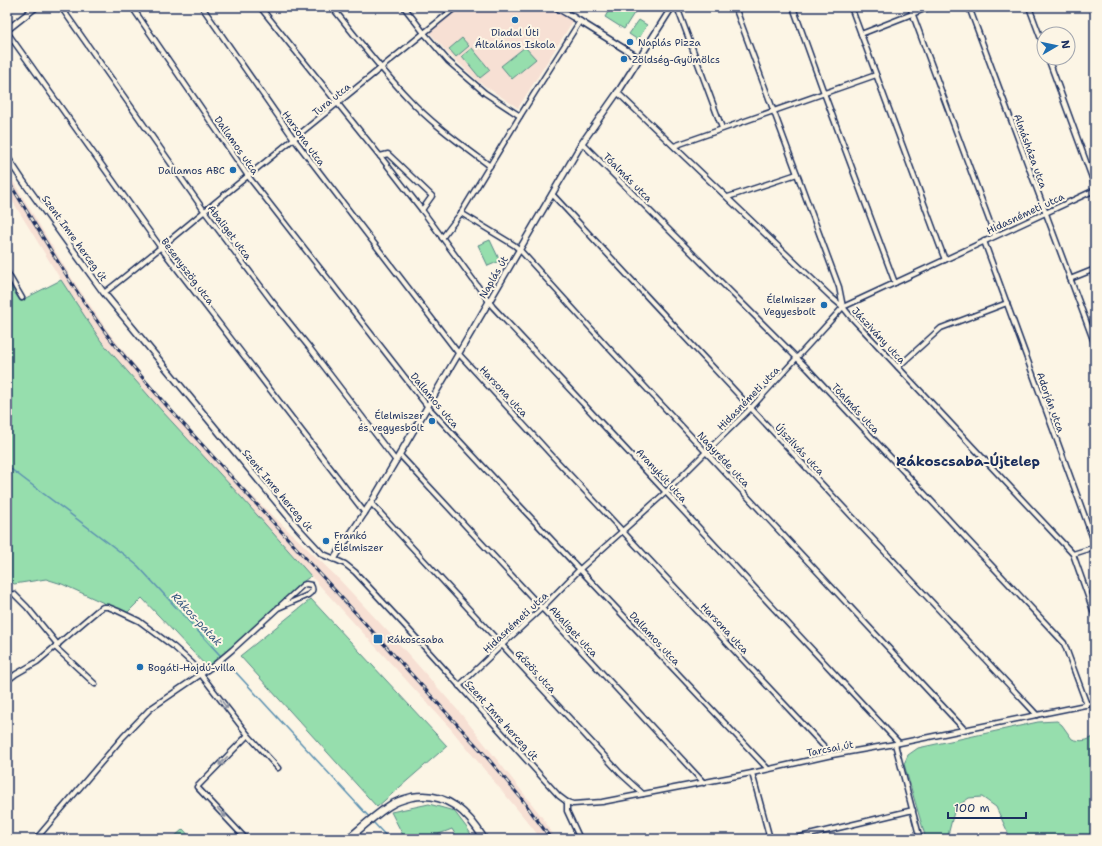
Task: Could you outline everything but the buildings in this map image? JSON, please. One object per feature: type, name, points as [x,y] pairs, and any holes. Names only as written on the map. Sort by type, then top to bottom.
[{"type":"main road","points":[[348,839],[389,806],[402,799],[427,796],[442,798],[450,802],[469,817],[484,839]]},
{"type":"street","points":[[7,31],[36,7]]},
{"type":"street","name":"Abaliget utca","points":[[61,7],[205,212],[396,461]]},
{"type":"street","name":"Dallamos utca","points":[[132,7],[248,176],[428,407],[768,769]]},
{"type":"street","name":"Harsona utca","points":[[202,7],[294,139],[459,354],[832,755]]},
{"type":"street","name":"Aranykút utca","points":[[260,7],[422,210],[489,302],[897,744]]},
{"type":"street","points":[[332,7],[381,68],[409,99],[446,133],[490,166]]},
{"type":"street","points":[[404,7],[448,61],[485,93],[520,116]]},
{"type":"street","name":"Tura utca","points":[[104,294],[456,7]]},
{"type":"street","points":[[556,7],[639,58]]},
{"type":"street","name":"Naplás út","points":[[334,559],[365,513],[400,455],[582,143],[672,7]]},
{"type":"street","points":[[677,7],[722,128]]},
{"type":"street","points":[[735,7],[838,287],[843,307]]},
{"type":"street","points":[[793,7],[895,283]]},
{"type":"street","points":[[851,7],[946,260]]},
{"type":"street","points":[[910,7],[995,236]]},
{"type":"street","points":[[861,34],[930,7]]},
{"type":"street","name":"Almásháza utca","points":[[969,7],[1094,342]]},
{"type":"street","points":[[1030,7],[1037,26]]},
{"type":"street","points":[[442,238],[461,213],[580,21]]},
{"type":"street","name":"Besenyszög utca","points":[[7,31],[161,248],[365,513]]},
{"type":"street","points":[[1051,66],[1095,188]]},
{"type":"street","points":[[674,146],[722,128],[876,76]]},
{"type":"street","name":"Jászivány utca","points":[[617,92],[843,307],[1073,554],[1095,616]]},
{"type":"street","name":"Tóalmás utca","points":[[582,143],[797,358],[1064,643],[1087,705]]},
{"type":"street","points":[[380,156],[388,154],[432,196],[422,210]]},
{"type":"street","name":"Szent Imre herceg út","points":[[7,158],[104,294],[297,527],[322,554],[345,564],[355,572],[559,796],[567,802]]},
{"type":"street","points":[[728,198],[797,174]]},
{"type":"street","name":"Hidasnémeti utca","points":[[459,686],[542,608],[580,569],[666,492],[751,408],[843,307],[946,260],[1095,188]]},
{"type":"street","name":"Újszilvás utca","points":[[552,194],[1037,715]]},
{"type":"street","name":"Nagyréde utca","points":[[461,213],[520,250],[964,729]]},
{"type":"street","name":"Adorján utca","points":[[984,241],[1094,544],[1092,548],[1073,554]]},
{"type":"street","points":[[1070,279],[1095,269]]},
{"type":"street","points":[[7,272],[22,298]]},
{"type":"street","points":[[898,367],[941,328],[1007,303]]},
{"type":"street","name":"Abaliget utca","points":[[400,455],[704,783]]},
{"type":"street","name":"Gőzös utca","points":[[371,503],[615,767],[643,794]]},
{"type":"street","points":[[36,839],[123,737],[150,709],[229,653],[303,585],[311,585],[312,593],[278,608]]},
{"type":"street","points":[[14,594],[57,646],[95,684]]},
{"type":"street","points":[[7,681],[37,662],[98,610],[103,607],[108,607],[138,621],[174,647],[192,663],[248,735],[278,768]]},
{"type":"street","name":"Tarcsai út","points":[[567,802],[573,804],[592,804],[704,783],[832,755],[897,744],[1095,703]]},
{"type":"street","points":[[246,839],[197,788],[248,735]]},
{"type":"street","points":[[897,744],[920,839]]},
{"type":"street","points":[[752,773],[770,839]]},
{"type":"street","points":[[567,802],[567,811],[580,839]]},
{"type":"street","points":[[792,839],[913,810]]},
{"type":"shaded area","points":[[461,7],[550,7],[573,21],[518,108],[479,82],[447,52],[429,32]]},
{"type":"shaded area","points":[[7,171],[69,274],[109,333],[161,398],[247,491],[337,577],[393,637],[462,715],[542,817],[556,839],[541,839],[450,728],[162,411],[101,341],[61,280],[7,192]]},
{"type":"green space","points":[[611,7],[638,7],[624,29],[605,17]]},
{"type":"green space","points":[[639,20],[647,25],[638,40],[629,34]]},
{"type":"green space","points":[[462,38],[469,46],[456,57],[449,49]]},
{"type":"green space","points":[[525,47],[536,59],[512,79],[501,66]]},
{"type":"green space","points":[[472,48],[490,70],[480,78],[462,56]]},
{"type":"green space","points":[[490,240],[500,261],[488,266],[478,245]]},
{"type":"green space","points":[[61,280],[101,341],[311,576],[301,583],[228,651],[207,667],[142,598],[125,615],[117,609],[62,584],[46,579],[14,584],[7,578],[7,281],[20,301]]},
{"type":"green space","points":[[311,599],[447,746],[377,807],[240,656]]},
{"type":"green space","points":[[1057,721],[1062,725],[1072,739],[1084,740],[1095,736],[1095,839],[1011,839],[996,807],[982,797],[969,798],[955,808],[947,839],[926,839],[904,764],[908,755],[918,748],[1038,722]]},
{"type":"green space","points":[[429,804],[454,811],[474,839],[458,839],[452,829],[426,839],[405,839],[391,812]]},
{"type":"green space","points":[[183,829],[192,839],[172,839]]},
{"type":"waterway","name":"Rákos-patak","points":[[7,466],[138,566],[370,818]]},
{"type":"waterway","name":"Rákos-patak","points":[[372,821],[389,839]]},
{"type":"railway","points":[[7,179],[81,298],[122,354],[167,406],[485,755],[521,798],[551,839]]},
{"type":"place","name":"Diadal Úti Általános Iskola","points":[[515,20]]},
{"type":"place","name":"Naplás Pizza","points":[[630,42]]},
{"type":"place","name":"Zöldség-Gyümölcs","points":[[624,59]]},
{"type":"place","name":"Dallamos ABC","points":[[233,170]]},
{"type":"place","name":"Élelmiszer Vegyesbolt","points":[[824,305]]},
{"type":"place","name":"Élelmiszer és vegyesbolt","points":[[432,421]]},
{"type":"place","name":"Frankó Élelmiszer","points":[[326,541]]},
{"type":"place","name":"Rákoscsaba","points":[[378,639]]},
{"type":"place","name":"Bogáti-Hajdú-villa","points":[[140,667]]},
{"type":"district","name":"Rákoscsaba-Újtelep","points":[[968,461]]}]
